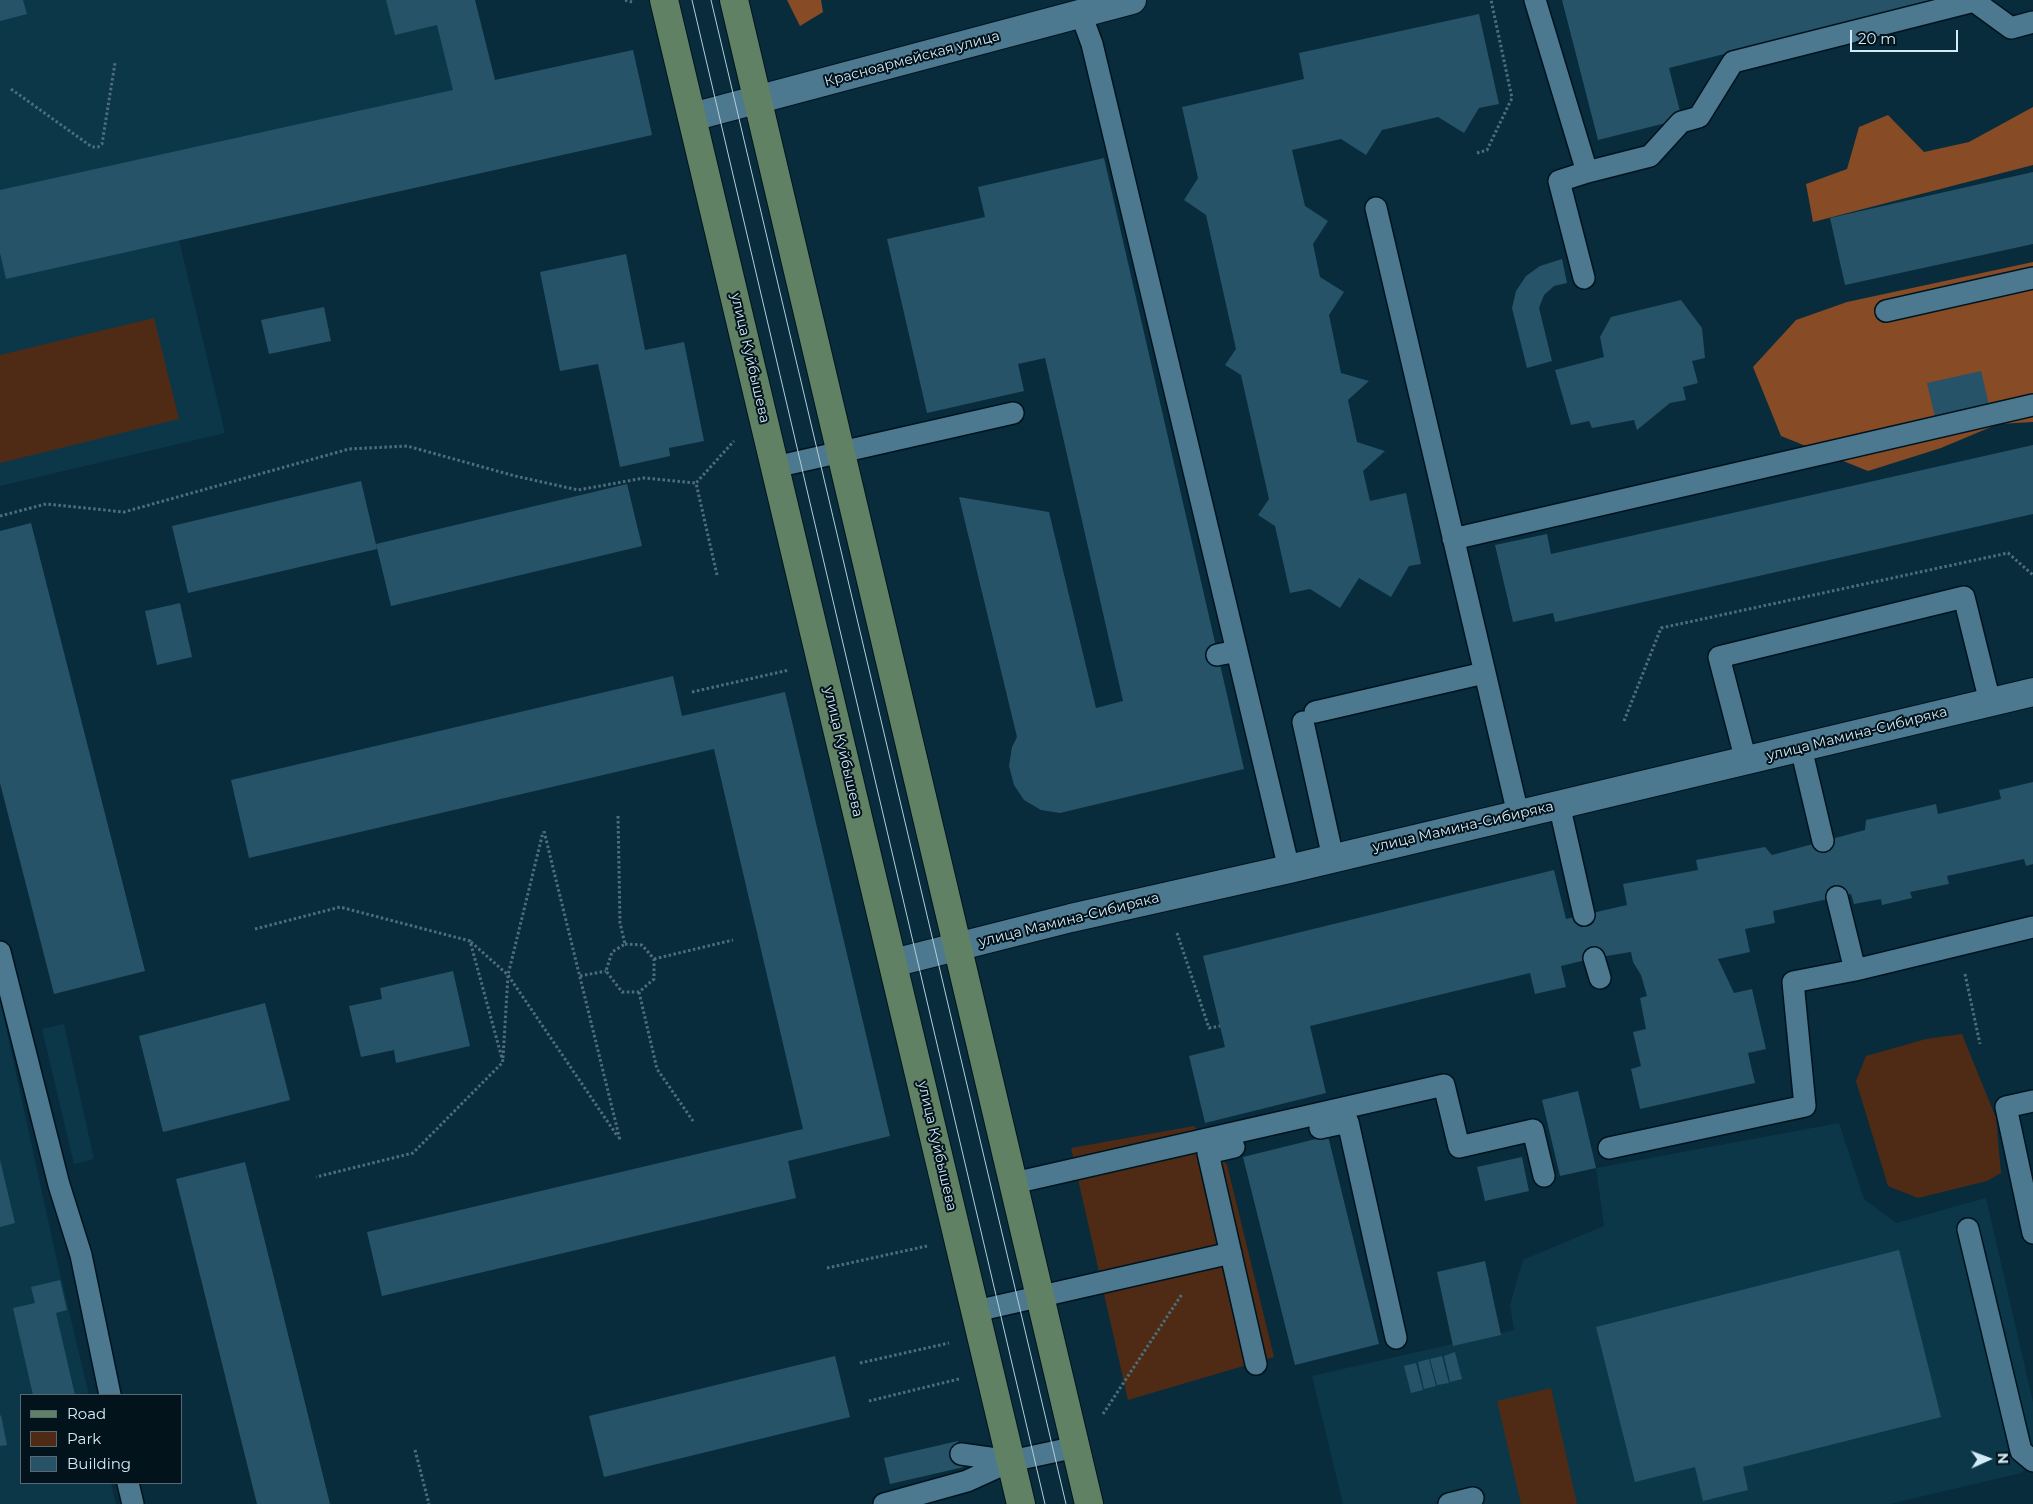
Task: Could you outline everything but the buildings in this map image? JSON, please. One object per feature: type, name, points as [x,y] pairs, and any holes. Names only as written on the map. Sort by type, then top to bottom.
[{"type":"main road","name":"улица Куйбышева","points":[[664,0],[1021,1504]]},
{"type":"main road","points":[[734,0],[1089,1504]]},
{"type":"street","name":"Красноармейская улица","points":[[692,117],[1132,0]]},
{"type":"street","name":"улица Мамина-Сибиряка","points":[[893,963],[1071,918],[1289,869],[2033,692]]},
{"type":"lane","points":[[1535,0],[1587,172]]},
{"type":"lane","points":[[1584,278],[1559,181],[1650,156],[1681,122],[1699,117],[1733,62],[1974,1],[2011,28],[2033,22]]},
{"type":"lane","points":[[1081,14],[1092,44],[1227,653],[1289,869]]},
{"type":"lane","points":[[1376,208],[1518,814]]},
{"type":"lane","points":[[1886,311],[2033,278]]},
{"type":"lane","points":[[1453,539],[2033,405]]},
{"type":"lane","points":[[775,467],[1013,413]]},
{"type":"lane","points":[[1746,761],[1718,656],[1964,597],[1990,702]]},
{"type":"lane","points":[[1334,858],[1309,717],[1484,673]]},
{"type":"lane","points":[[1801,748],[1822,842]]},
{"type":"lane","points":[[1559,804],[1584,915]]},
{"type":"lane","points":[[1836,897],[1855,970]]},
{"type":"lane","points":[[1609,1148],[1805,1106],[1793,982],[1855,970],[2033,926]]},
{"type":"lane","points":[[0,952],[59,1185],[81,1255],[110,1394]]},
{"type":"lane","points":[[1014,1183],[1444,1085],[1459,1147],[1533,1130],[1544,1176]]},
{"type":"lane","points":[[2033,1102],[2006,1107],[2033,1233]]},
{"type":"lane","points":[[1256,1364],[1208,1153],[1348,1122],[1396,1338]]},
{"type":"lane","points":[[1968,1229],[2022,1451],[2033,1461]]},
{"type":"lane","points":[[976,1311],[1231,1253]]},
{"type":"lane","points":[[884,1504],[967,1482],[1011,1461],[1076,1447]]},
{"type":"lane","points":[[961,1454],[1011,1461]]},
{"type":"lane","points":[[128,1484],[133,1504]]},
{"type":"lane","points":[[1449,1504],[1473,1498]]},
{"type":"path","points":[[1477,153],[1487,150],[1512,98],[1491,0]]},
{"type":"path","points":[[11,89],[92,147],[98,147],[102,144],[115,64]]},
{"type":"path","points":[[696,483],[736,438]]},
{"type":"path","points":[[0,516],[46,504],[124,512],[349,450],[407,446],[515,476],[578,490],[644,478],[696,483]]},
{"type":"path","points":[[696,483],[717,575]]},
{"type":"path","points":[[2008,553],[2033,575]]},
{"type":"path","points":[[692,692],[796,668]]},
{"type":"path","points":[[618,816],[620,923],[625,944]]},
{"type":"path","points":[[255,929],[340,907],[470,942],[508,975],[620,1140],[544,831],[508,975],[503,1062],[413,1153],[316,1177]]},
{"type":"path","points":[[1176,933],[1209,1028],[1220,1026]]},
{"type":"path","points":[[654,959],[733,940]]},
{"type":"path","points":[[470,942],[503,1062]]},
{"type":"path","points":[[625,944],[642,945],[654,959],[654,979],[639,992],[622,992],[606,971],[612,952],[625,944]]},
{"type":"path","points":[[1959,944],[1980,1044]]},
{"type":"path","points":[[580,976],[606,971]]},
{"type":"path","points":[[639,992],[657,1069],[694,1121]]},
{"type":"path","points":[[828,1268],[929,1245]]},
{"type":"path","points":[[1100,1419],[1206,1258]]},
{"type":"path","points":[[860,1363],[951,1342]]},
{"type":"path","points":[[870,1401],[968,1377]]},
{"type":"path","points":[[415,1450],[429,1504]]},
{"type":"shaded area","points":[[0,0],[475,0],[495,80],[633,50],[652,135],[179,240],[225,433],[0,486]]},
{"type":"shaded area","points":[[787,0],[821,0],[823,12],[800,26]]},
{"type":"shaded area","points":[[2033,107],[2033,165],[1813,222],[1806,184],[1847,169],[1859,127],[1888,115],[1924,152],[1969,142]]},
{"type":"shaded area","points":[[2033,262],[2033,422],[1998,424],[1941,448],[1868,471],[1781,436],[1753,367],[1796,320],[1847,302]]},
{"type":"shaded area","points":[[0,1000],[57,1261],[89,1394],[20,1394],[20,1484],[111,1484],[116,1504],[0,1504]]},
{"type":"shaded area","points":[[64,1024],[94,1159],[74,1164],[42,1029]]},
{"type":"shaded area","points":[[1839,1123],[1864,1199],[1896,1223],[1986,1198],[2033,1402],[2033,1462],[2021,1473],[1890,1504],[1343,1504],[1312,1376],[1514,1330],[1510,1305],[1523,1260],[1604,1226],[1596,1168]]},
{"type":"green space","points":[[154,318],[179,419],[0,463],[0,355]]},
{"type":"green space","points":[[1962,1034],[1996,1118],[2001,1173],[1987,1181],[1918,1198],[1888,1186],[1856,1081],[1866,1056],[1926,1039]]},
{"type":"green space","points":[[1194,1126],[1227,1165],[1274,1357],[1128,1400],[1071,1148]]},
{"type":"green space","points":[[1551,1388],[1577,1504],[1521,1504],[1497,1401]]},
{"type":"tram line","points":[[692,0],[1045,1504]]},
{"type":"tram line","points":[[711,0],[1066,1504]]}]
